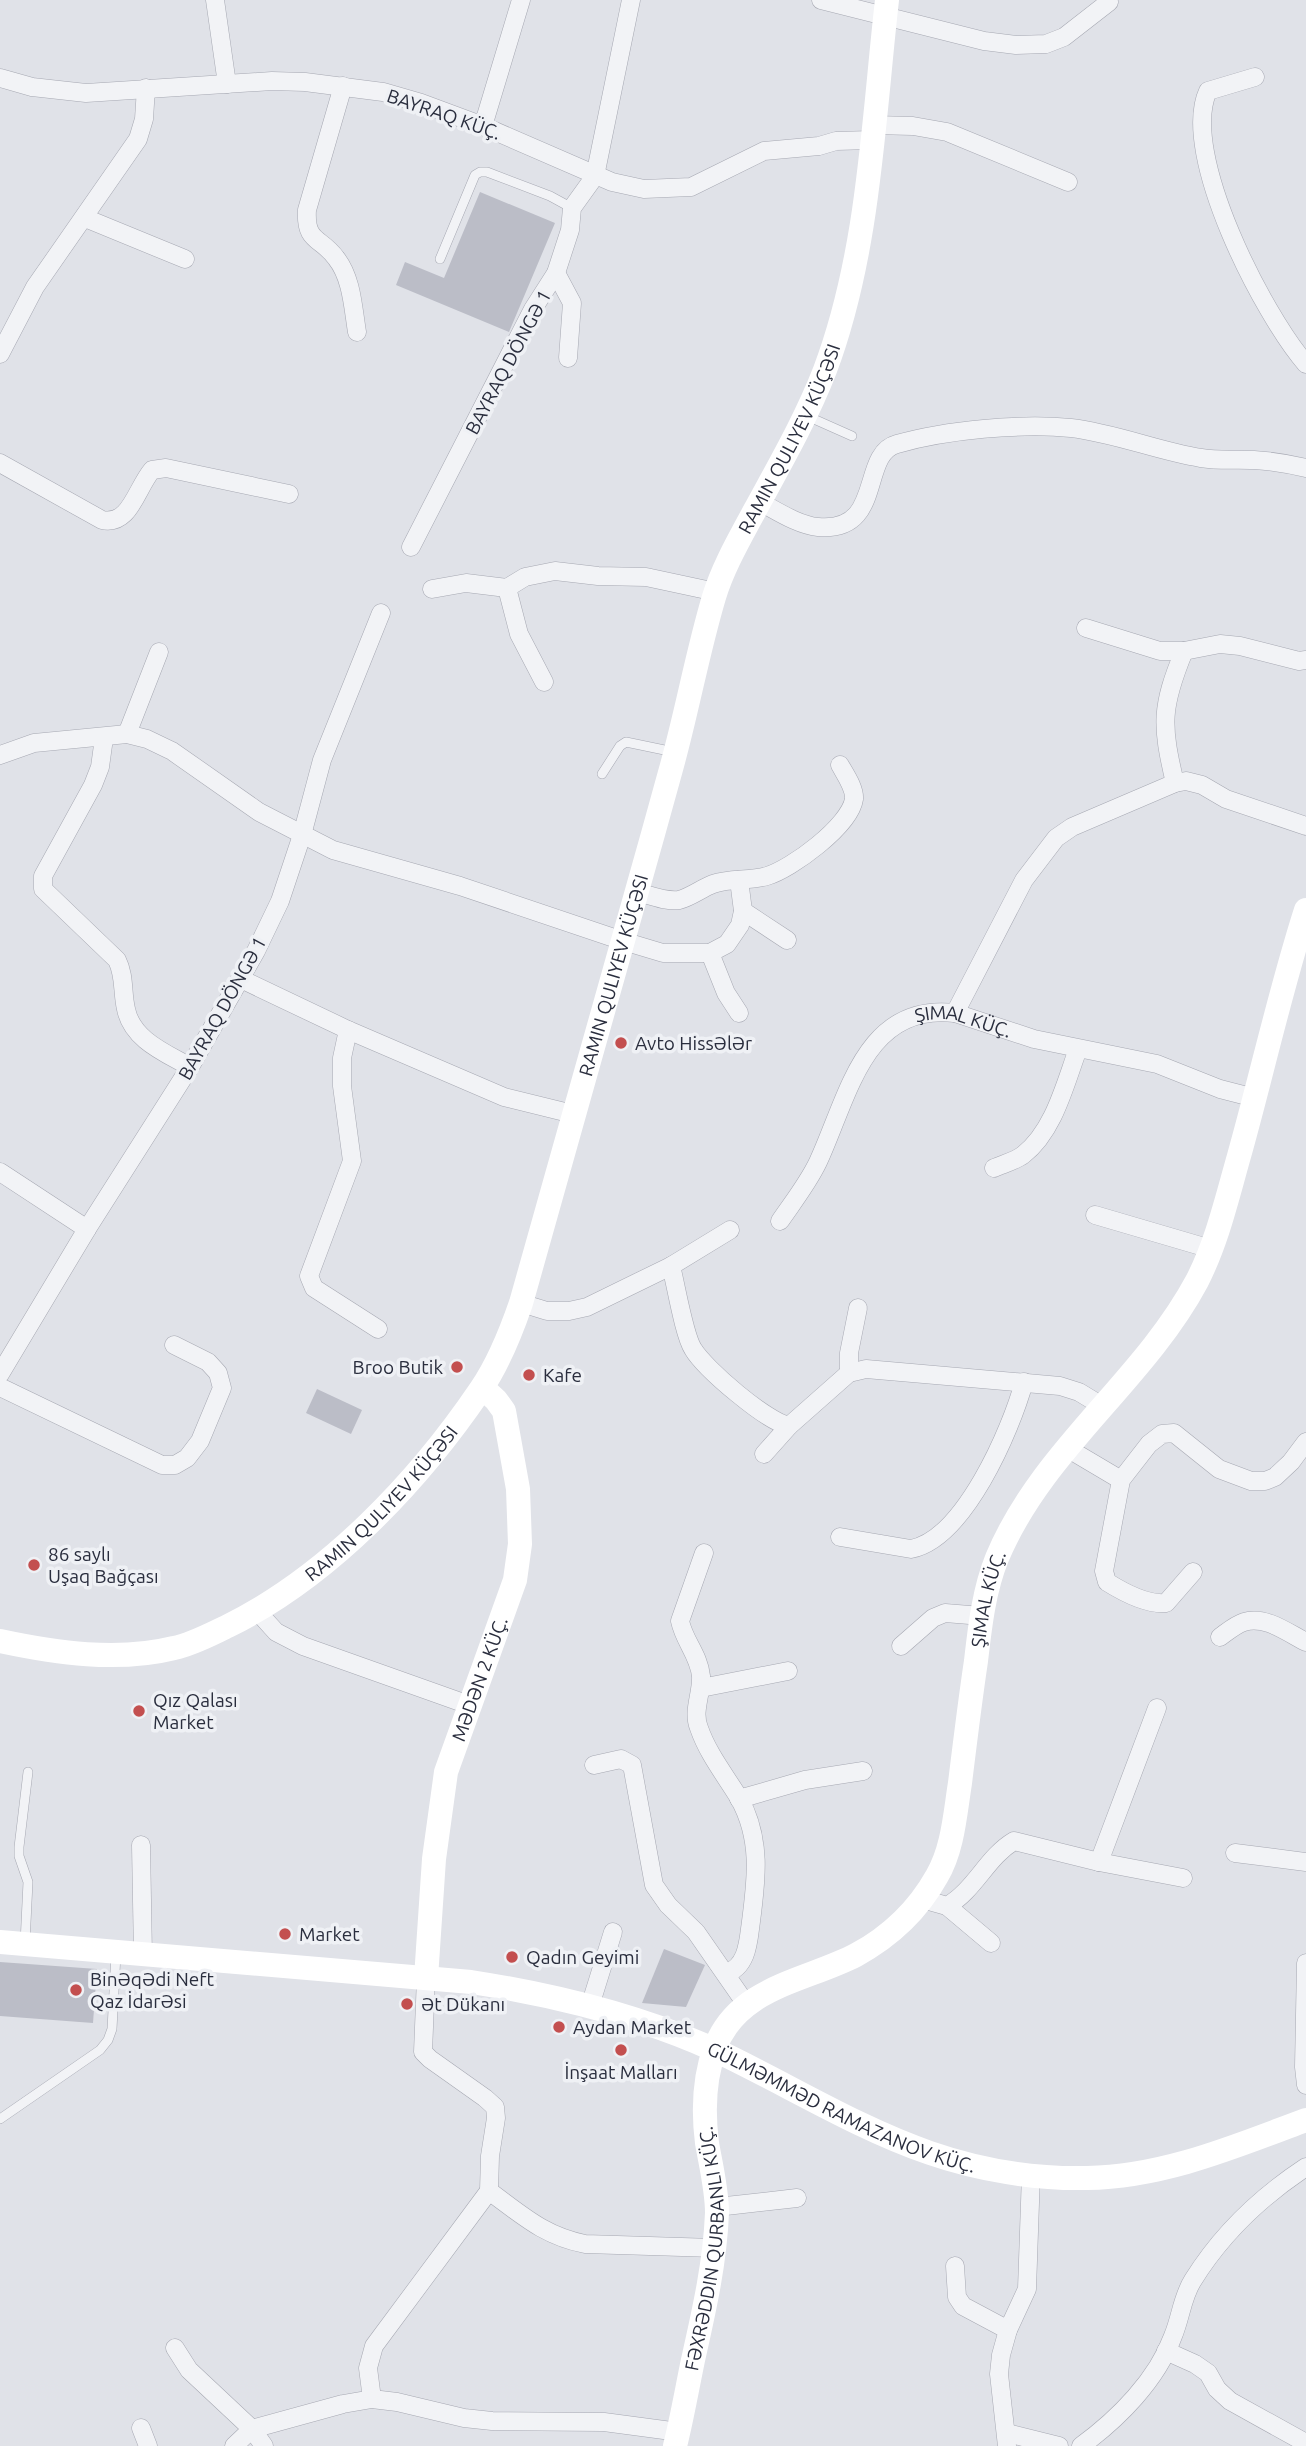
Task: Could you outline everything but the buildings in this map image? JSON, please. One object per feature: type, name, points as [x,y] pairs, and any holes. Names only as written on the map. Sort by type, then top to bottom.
[{"type":"street","points":[[215,0],[227,84]]},
{"type":"street","points":[[484,127],[521,0]]},
{"type":"street","points":[[595,176],[631,0]]},
{"type":"street","points":[[821,0],[886,7],[984,41],[1016,45],[1045,44],[1064,37],[1109,2]]},
{"type":"street","name":"RAMIN QULIYEV KÜÇƏSI","points":[[0,1641],[87,1655],[134,1654],[174,1648],[204,1637],[257,1611],[322,1564],[385,1508],[483,1388],[507,1341],[522,1303],[676,752],[700,646],[716,592],[740,538],[806,415],[825,371],[853,277],[886,7]]},
{"type":"street","points":[[1255,77],[1208,91],[1204,99],[1203,135],[1207,162],[1212,188],[1230,235],[1263,297],[1306,364]]},
{"type":"street","name":"BAYRAQ KÜÇ.","points":[[0,78],[32,87],[86,93],[272,81],[383,92],[484,127],[595,176],[644,188],[691,187],[764,151],[819,146],[872,132],[914,126],[947,132],[1068,182]]},
{"type":"street","points":[[343,86],[307,209],[306,225],[316,242],[336,258],[351,290],[357,332]]},
{"type":"street","points":[[0,354],[35,287],[138,139],[144,119],[146,88]]},
{"type":"street","name":"BAYRAQ DÖNGƏ 1","points":[[411,547],[533,309],[556,274],[570,230],[572,208],[595,176]]},
{"type":"street","points":[[85,218],[185,259]]},
{"type":"street","points":[[556,274],[572,303],[568,358]]},
{"type":"street","points":[[760,502],[816,527],[834,526],[850,520],[862,508],[885,448],[945,435],[995,429],[1073,429],[1188,456],[1220,461],[1282,462],[1306,468]]},
{"type":"street","points":[[0,463],[102,520],[112,522],[124,516],[143,480],[152,470],[166,467],[289,494]]},
{"type":"street","points":[[432,589],[466,583],[507,588],[525,578],[555,571],[646,577],[716,592]]},
{"type":"street","points":[[507,588],[519,634],[544,682]]},
{"type":"street","name":"BAYRAQ DÖNGƏ 1","points":[[0,1374],[87,1228],[190,1067],[241,979],[280,901],[302,835],[322,760],[381,613]]},
{"type":"street","points":[[1086,628],[1160,651],[1184,651],[1220,644],[1240,646],[1299,661],[1306,660]]},
{"type":"street","points":[[1175,783],[1166,746],[1164,717],[1170,685],[1184,651]]},
{"type":"street","points":[[127,734],[159,652]]},
{"type":"street","points":[[0,755],[34,743],[127,734],[147,739],[172,751],[238,799],[333,850],[492,896],[623,942],[663,953],[710,953],[727,944],[740,925],[743,911],[739,880]]},
{"type":"street","points":[[104,738],[100,767],[43,876],[43,889],[117,960],[122,972],[126,1011],[133,1028],[150,1044],[190,1067]]},
{"type":"street","points":[[637,892],[680,900],[715,883],[767,876],[790,865],[817,848],[838,826],[854,799],[852,788],[840,765]]},
{"type":"street","points":[[955,1013],[1024,880],[1056,838],[1072,827],[1175,783],[1186,781],[1202,785],[1226,799],[1306,826]]},
{"type":"street","name":"ŞIMAL KÜÇ.","points":[[677,2439],[710,2281],[714,2248],[717,2207],[704,2108],[714,2050],[731,2018],[746,2004],[855,1955],[898,1927],[922,1899],[939,1873],[956,1811],[982,1616],[996,1560],[1035,1488],[1176,1316],[1212,1249],[1306,910]]},
{"type":"street","points":[[743,911],[787,940]]},
{"type":"street","points":[[710,953],[726,993],[739,1013]]},
{"type":"street","points":[[241,979],[348,1030],[504,1097],[573,1114]]},
{"type":"street","name":"ŞIMAL KÜÇ.","points":[[780,1221],[817,1165],[861,1062],[879,1036],[894,1024],[942,1012],[955,1013],[1034,1039],[1157,1064],[1220,1089],[1255,1098]]},
{"type":"street","points":[[348,1030],[342,1058],[342,1086],[352,1161],[309,1276],[314,1288],[378,1329]]},
{"type":"street","points":[[994,1168],[1021,1156],[1046,1127],[1078,1049]]},
{"type":"street","points":[[0,1172],[87,1228]]},
{"type":"street","points":[[1095,1215],[1212,1249]]},
{"type":"street","points":[[522,1303],[547,1311],[569,1311],[587,1307],[671,1266],[730,1230]]},
{"type":"street","points":[[671,1266],[692,1348],[703,1362],[764,1416],[789,1426]]},
{"type":"street","points":[[849,1373],[849,1353],[858,1308]]},
{"type":"street","points":[[0,1387],[162,1465],[175,1465],[187,1458],[200,1441],[222,1388],[218,1373],[208,1362],[174,1345]]},
{"type":"street","points":[[764,1454],[789,1426],[849,1373],[866,1369],[1060,1386],[1079,1392],[1102,1406]]},
{"type":"street","points":[[840,1537],[911,1549],[922,1547],[936,1538],[951,1524],[993,1461],[1016,1411],[1024,1382]]},
{"type":"street","name":"MƏDƏN 2 KÜÇ.","points":[[426,1978],[434,1859],[446,1772],[515,1580],[520,1544],[518,1489],[504,1411],[496,1399],[483,1388]]},
{"type":"street","points":[[1193,1572],[1166,1603],[1156,1604],[1118,1589],[1107,1581],[1104,1571],[1121,1480],[1149,1444],[1162,1434],[1174,1433],[1219,1469],[1251,1481],[1265,1481],[1275,1477],[1291,1462],[1306,1442]]},
{"type":"street","points":[[1067,1448],[1121,1480]]},
{"type":"street","points":[[704,1553],[680,1621],[682,1632],[695,1654],[701,1672],[696,1714],[698,1726],[721,1772],[739,1799],[754,1836],[755,1889],[748,1945],[741,1962],[733,1971],[726,1973]]},
{"type":"street","points":[[257,1611],[276,1632],[303,1646],[469,1705]]},
{"type":"street","points":[[901,1646],[933,1618],[945,1613],[982,1616]]},
{"type":"street","points":[[1220,1637],[1245,1622],[1256,1620],[1306,1642]]},
{"type":"street","points":[[701,1688],[788,1671]]},
{"type":"street","points":[[1099,1862],[1157,1708]]},
{"type":"street","points":[[594,1765],[621,1759],[632,1765],[654,1885],[668,1905],[695,1932],[746,2004]]},
{"type":"street","points":[[739,1799],[805,1780],[863,1771]]},
{"type":"street","points":[[947,1906],[959,1899],[1003,1848],[1014,1841],[1099,1862],[1183,1878]]},
{"type":"street","points":[[141,1846],[143,1956]]},
{"type":"street","points":[[1235,1853],[1306,1862]]},
{"type":"street","points":[[922,1899],[947,1906],[991,1943]]},
{"type":"street","points":[[590,2006],[612,1931]]},
{"type":"street","name":"GÜLMƏMMƏD RAMAZANOV KÜÇ.","points":[[12,1943],[116,1954],[426,1978],[509,1988],[590,2006],[633,2018],[714,2050],[866,2126],[931,2153],[976,2166],[1031,2174],[1089,2178],[1153,2170],[1214,2154],[1306,2120]]},
{"type":"street","points":[[1306,1963],[1306,2085]]},
{"type":"street","points":[[372,2399],[368,2368],[374,2346],[489,2191],[495,2107],[424,2052],[426,1978]]},
{"type":"street","points":[[1081,2446],[1118,2414],[1150,2378],[1166,2351],[1191,2283],[1208,2259],[1234,2228],[1275,2188],[1306,2167]]},
{"type":"street","points":[[1031,2174],[1027,2288],[1008,2330],[999,2374],[1007,2439],[1059,2446]]},
{"type":"street","points":[[489,2191],[545,2232],[568,2240],[585,2244],[714,2248]]},
{"type":"street","points":[[717,2207],[797,2198]]},
{"type":"street","points":[[955,2266],[957,2297],[963,2306],[1008,2330]]},
{"type":"street","points":[[175,2348],[188,2370],[252,2429],[264,2446]]},
{"type":"street","points":[[1166,2351],[1208,2373],[1217,2389],[1230,2401],[1304,2442]]},
{"type":"street","points":[[234,2446],[252,2429],[343,2404],[372,2399],[492,2421],[604,2422],[677,2439]]},
{"type":"street","points":[[141,2428],[148,2446]]},
{"type":"lane","points":[[440,259],[475,175],[480,172],[487,172],[550,196],[572,208]]},
{"type":"lane","points":[[806,415],[852,436]]},
{"type":"lane","points":[[602,774],[620,746],[626,742],[676,752]]},
{"type":"lane","points":[[12,1943],[28,1882],[19,1856],[28,1772]]},
{"type":"lane","points":[[0,2119],[100,2050],[108,2040],[112,2029],[116,1954]]},
{"type":"place","name":"Avto Hissələr","points":[[621,1043]]},
{"type":"place","name":"Broo Butik","points":[[457,1367]]},
{"type":"place","name":"Kafe","points":[[529,1375]]},
{"type":"place","name":"86 saylı Uşaq Bağçası","points":[[34,1565]]},
{"type":"place","name":"Qız Qalası Market","points":[[139,1711]]},
{"type":"place","name":"Market","points":[[285,1934]]},
{"type":"place","name":"Qadın Geyimi","points":[[512,1957]]},
{"type":"place","name":"Binəqədi Neft Qaz İdarəsi","points":[[76,1990]]},
{"type":"place","name":"Ət Dükanı","points":[[407,2004]]},
{"type":"place","name":"Aydan Market","points":[[559,2027]]},
{"type":"place","name":"İnşaat Malları","points":[[621,2050]]}]
